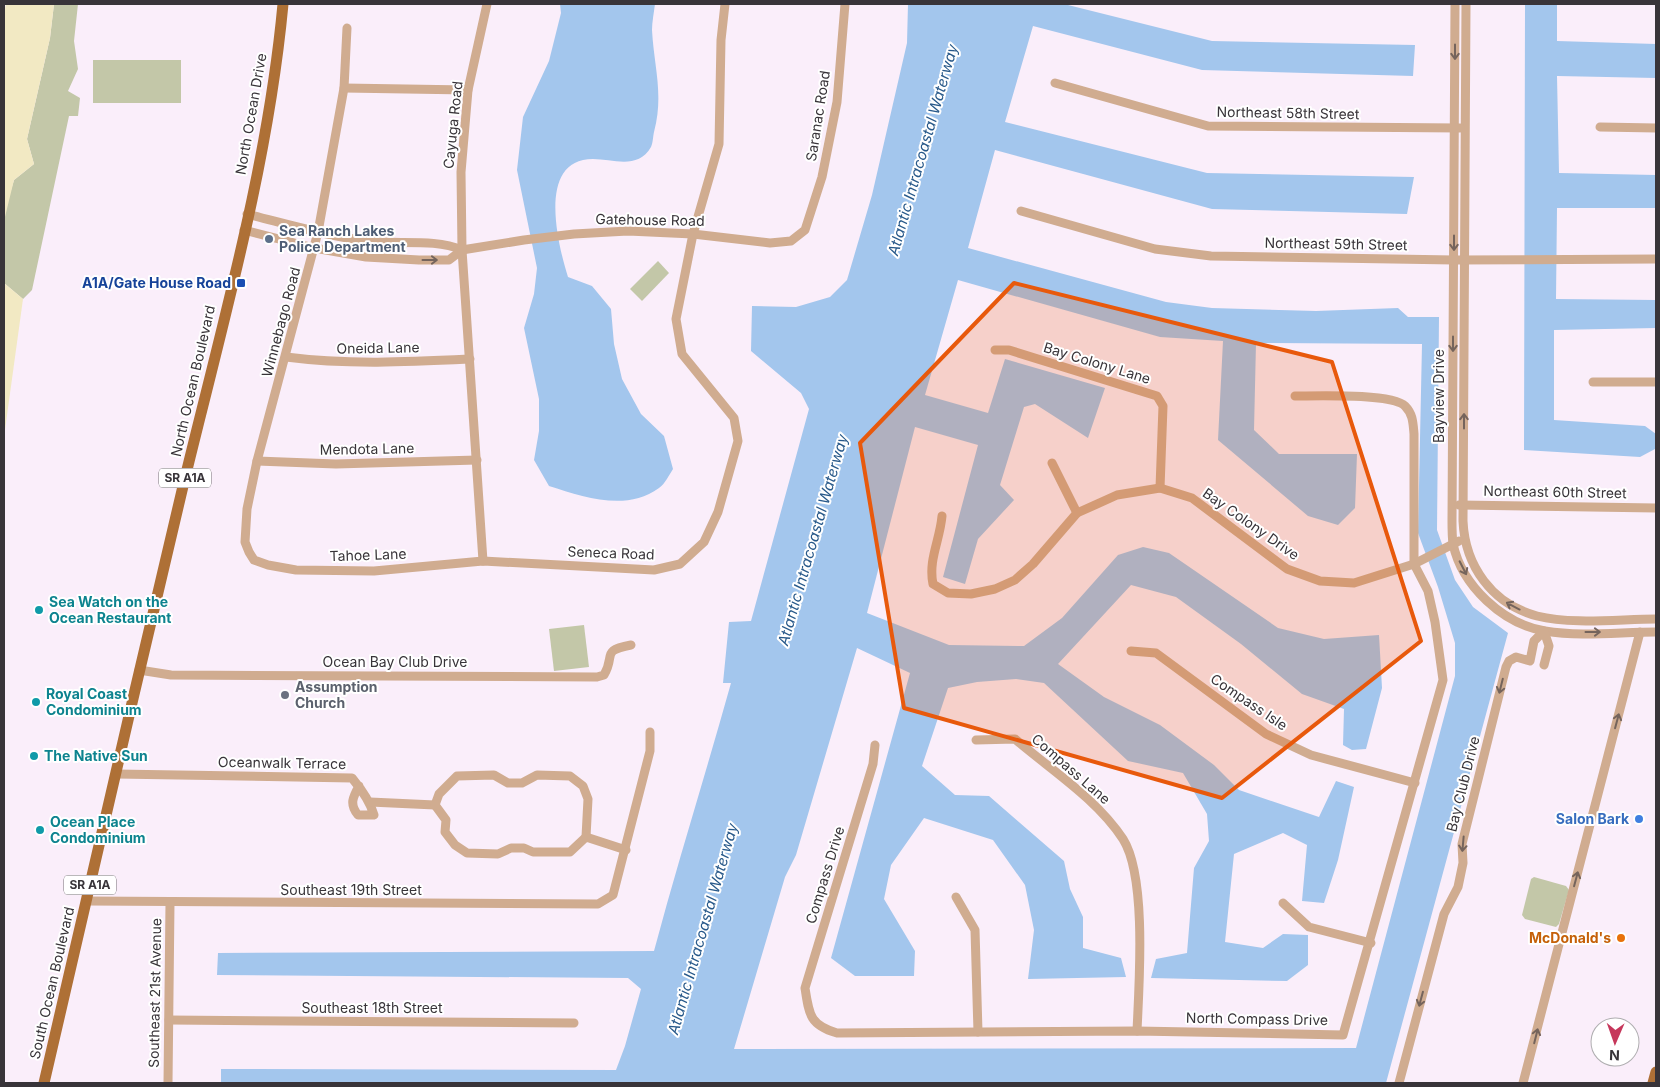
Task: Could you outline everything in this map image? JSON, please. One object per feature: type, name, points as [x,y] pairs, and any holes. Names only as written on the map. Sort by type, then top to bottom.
[{"type":"main road","name":"North Ocean Drive","points":[[244,230],[272,94],[283,4]]},
{"type":"main road","name":"North Ocean Boulevard","points":[[135,686],[244,230]]},
{"type":"main road","name":"South Ocean Boulevard","points":[[44,1083],[135,686]]},
{"type":"main road","points":[[1653,1083],[1656,1072]]},
{"type":"street","name":"Cayuga Road","points":[[462,250],[461,172],[468,90],[487,4]]},
{"type":"street","points":[[693,234],[719,144],[721,40],[725,4]]},
{"type":"street","name":"Saranac Road","points":[[805,230],[822,177],[837,102],[845,4]]},
{"type":"street","name":"Bayview Drive","points":[[1455,4],[1453,449],[1449,544],[1463,570],[1484,598],[1515,620],[1544,631],[1656,632]]},
{"type":"street","name":"Bayview Drive","points":[[1466,4],[1464,540],[1472,564],[1492,590],[1506,602],[1522,610],[1549,618],[1656,619]]},
{"type":"street","name":"Winnebago Road","points":[[254,560],[246,542],[247,510],[257,462],[318,232],[344,88],[347,28]]},
{"type":"street","points":[[1455,71],[1466,71]]},
{"type":"street","name":"Northeast 58th Street","points":[[1055,83],[1208,126],[1466,128]]},
{"type":"street","points":[[344,88],[468,90]]},
{"type":"street","points":[[1600,127],[1656,128]]},
{"type":"street","points":[[1454,197],[1465,197]]},
{"type":"street","name":"Northeast 59th Street","points":[[1021,211],[1155,249],[1211,256],[1454,260],[1656,259]]},
{"type":"street","name":"Gatehouse Road","points":[[247,214],[318,232],[368,241],[448,244],[462,250]]},
{"type":"street","name":"Gatehouse Road","points":[[244,230],[314,248],[366,257],[450,260],[462,250],[574,234],[628,231],[693,234],[770,243],[791,241],[805,230]]},
{"type":"street","name":"Seneca Road","points":[[483,561],[654,570],[680,564],[704,542],[718,512],[738,441],[734,418],[682,354],[676,319],[693,234]]},
{"type":"street","points":[[462,250],[483,561]]},
{"type":"street","points":[[1454,321],[1465,321]]},
{"type":"street","name":"Bay Colony Lane","points":[[995,350],[1009,350],[1157,396],[1164,406],[1160,488]]},
{"type":"street","name":"Oneida Lane","points":[[286,357],[322,362],[368,363],[470,359]]},
{"type":"street","points":[[1593,382],[1656,382]]},
{"type":"street","points":[[1453,384],[1464,384]]},
{"type":"street","points":[[1295,396],[1387,398],[1403,404],[1412,415],[1414,434],[1414,564]]},
{"type":"street","points":[[1453,449],[1464,449]]},
{"type":"street","name":"Mendota Lane","points":[[257,462],[336,464],[477,460]]},
{"type":"street","points":[[1052,463],[1077,513]]},
{"type":"street","name":"Bay Colony Drive","points":[[942,516],[941,533],[930,569],[932,584],[948,593],[971,594],[995,589],[1015,580],[1033,564],[1077,513],[1117,495],[1160,488],[1192,498],[1287,569],[1320,581],[1354,583],[1414,564],[1449,544],[1464,540]]},
{"type":"street","name":"Northeast 60th Street","points":[[1452,504],[1656,508]]},
{"type":"street","name":"Tahoe Lane","points":[[254,560],[268,565],[296,570],[374,571],[483,561]]},
{"type":"street","name":"North Compass Drive","points":[[809,1013],[820,1028],[837,1033],[1137,1031],[1343,1035],[1443,680],[1428,591],[1414,564]]},
{"type":"street","name":"Bay Club Drive","points":[[1399,1083],[1444,914],[1458,887],[1463,862],[1462,844],[1506,667],[1509,661],[1516,657],[1530,661],[1534,641],[1544,631],[1549,618]]},
{"type":"street","name":"Bay Club Drive","points":[[1544,631],[1549,646],[1544,665]]},
{"type":"street","points":[[1523,1083],[1640,632]]},
{"type":"street","name":"Ocean Bay Club Drive","points":[[139,670],[171,675],[597,677],[604,675],[609,654],[614,648],[631,645]]},
{"type":"street","name":"Compass Isle","points":[[1131,651],[1156,654],[1266,734],[1310,755],[1415,783]]},
{"type":"street","points":[[586,837],[626,850],[650,751],[650,732]]},
{"type":"street","name":"Compass Lane","points":[[976,740],[1015,739],[1100,811],[1124,841],[1137,881],[1140,966],[1137,1031]]},
{"type":"street","name":"Compass Drive","points":[[809,1013],[805,988],[873,764],[875,745]]},
{"type":"street","name":"Oceanwalk Terrace","points":[[116,774],[352,778],[359,786],[370,802],[374,815],[358,815],[352,808],[352,800],[359,786]]},
{"type":"street","points":[[494,775],[508,783],[522,783],[537,775],[570,776],[583,786],[588,798],[586,837],[570,852],[533,852],[524,848],[511,848],[498,854],[467,853],[455,845],[445,832],[446,820],[435,804],[439,794],[457,776],[494,775]]},
{"type":"street","points":[[370,802],[435,804]]},
{"type":"street","name":"Southeast 19th Street","points":[[87,901],[170,903],[598,904],[613,895],[626,850]]},
{"type":"street","points":[[956,897],[975,930],[978,1032]]},
{"type":"street","name":"Southeast 21st Avenue","points":[[168,1083],[170,903]]},
{"type":"street","points":[[1283,903],[1309,927],[1370,943]]},
{"type":"street","name":"Southeast 18th Street","points":[[169,1020],[574,1023]]},
{"type":"highlighted area","points":[[1014,283],[1332,362],[1421,641],[1222,798],[904,708],[860,443]]},
{"type":"green space","points":[[54,4],[78,4],[74,41],[78,69],[68,91],[80,98],[78,116],[69,116],[32,290],[23,299],[4,283],[4,221],[14,180],[34,164],[27,139],[50,38]]},
{"type":"green space","points":[[93,60],[181,60],[181,103],[93,103]]},
{"type":"green space","points":[[658,261],[669,273],[642,301],[630,289]]},
{"type":"green space","points":[[584,625],[589,667],[554,671],[549,629]]},
{"type":"green space","points":[[1534,877],[1566,886],[1569,890],[1559,924],[1556,927],[1525,919],[1522,915],[1531,879]]},
{"type":"sand","points":[[6,4],[54,4],[50,38],[27,139],[34,164],[14,180],[4,221],[4,14]]},
{"type":"sand","points":[[4,283],[23,299],[4,437]]},
{"type":"water","points":[[560,4],[655,4],[652,30],[658,81],[658,105],[651,147],[646,154],[632,161],[593,159],[575,163],[564,173],[557,188],[555,206],[556,226],[568,277],[592,286],[611,309],[614,344],[622,379],[641,414],[664,436],[673,469],[659,488],[646,495],[619,501],[590,498],[549,486],[534,460],[539,431],[539,399],[524,328],[534,294],[537,268],[517,170],[523,117],[549,61],[561,13]]},
{"type":"water","name":"Atlantic Intracoastal Waterway","points":[[908,4],[1064,4],[1212,41],[1415,45],[1413,76],[1202,70],[1033,26],[1005,122],[1207,173],[1414,177],[1407,214],[1212,209],[995,150],[968,248],[1166,302],[1212,308],[1316,311],[1398,308],[1408,317],[1439,317],[1437,530],[1455,580],[1473,607],[1508,633],[1386,1083],[221,1083],[221,1069],[616,1070],[625,1046],[641,989],[628,978],[217,975],[218,953],[654,951],[731,683],[723,683],[729,622],[751,621],[809,409],[801,393],[751,351],[752,306],[796,307],[830,297],[847,280],[872,195],[907,43]],"holes":[[[958,280],[1160,337],[1223,341],[1218,440],[1308,516],[1338,525],[1355,508],[1357,454],[1279,454],[1254,430],[1256,343],[1422,344],[1418,533],[1438,587],[1455,643],[1455,676],[1356,1048],[734,1049],[785,877],[796,855],[857,648],[910,673],[831,958],[855,976],[914,976],[915,951],[884,899],[891,865],[924,818],[993,840],[1025,885],[1034,930],[1028,979],[1126,977],[1121,958],[1083,948],[1083,917],[1070,889],[1064,861],[989,796],[955,795],[922,766],[948,688],[977,682],[1016,679],[1044,683],[1128,761],[1183,773],[1207,814],[1209,841],[1194,868],[1187,953],[1156,959],[1151,978],[1287,981],[1308,965],[1308,935],[1283,934],[1263,948],[1225,942],[1234,854],[1283,833],[1307,845],[1302,901],[1324,903],[1338,860],[1354,787],[1336,781],[1319,817],[1239,790],[1214,765],[1160,725],[1104,697],[1058,664],[1131,585],[1176,597],[1241,644],[1302,694],[1344,709],[1343,745],[1352,750],[1366,749],[1382,688],[1379,635],[1324,639],[1278,628],[1169,553],[1143,547],[1118,555],[1062,618],[1024,646],[949,645],[867,613],[915,427],[978,445],[943,577],[965,584],[978,539],[1014,500],[1000,485],[1024,407],[1035,404],[1088,438],[1105,388],[1005,359],[988,413],[925,395]]]},
{"type":"water","points":[[1525,4],[1557,4],[1557,41],[1656,44],[1656,78],[1557,76],[1559,173],[1656,175],[1656,208],[1557,208],[1556,299],[1656,300],[1656,328],[1554,330],[1554,420],[1645,426],[1656,434],[1655,449],[1640,457],[1524,450]]},
{"type":"place","name":"Sea Ranch Lakes Police Department","points":[[269,239]]},
{"type":"place","name":"A1A/Gate House Road","points":[[241,283]]},
{"type":"place","name":"Sea Watch on the Ocean Restaurant","points":[[39,610]]},
{"type":"place","name":"Assumption Church","points":[[285,695]]},
{"type":"place","name":"Royal Coast Condominium","points":[[36,702]]},
{"type":"place","name":"The Native Sun","points":[[34,756]]},
{"type":"place","name":"Salon Bark","points":[[1639,819]]},
{"type":"place","name":"Ocean Place Condominium","points":[[40,830]]},
{"type":"place","name":"McDonald's","points":[[1621,938]]}]
